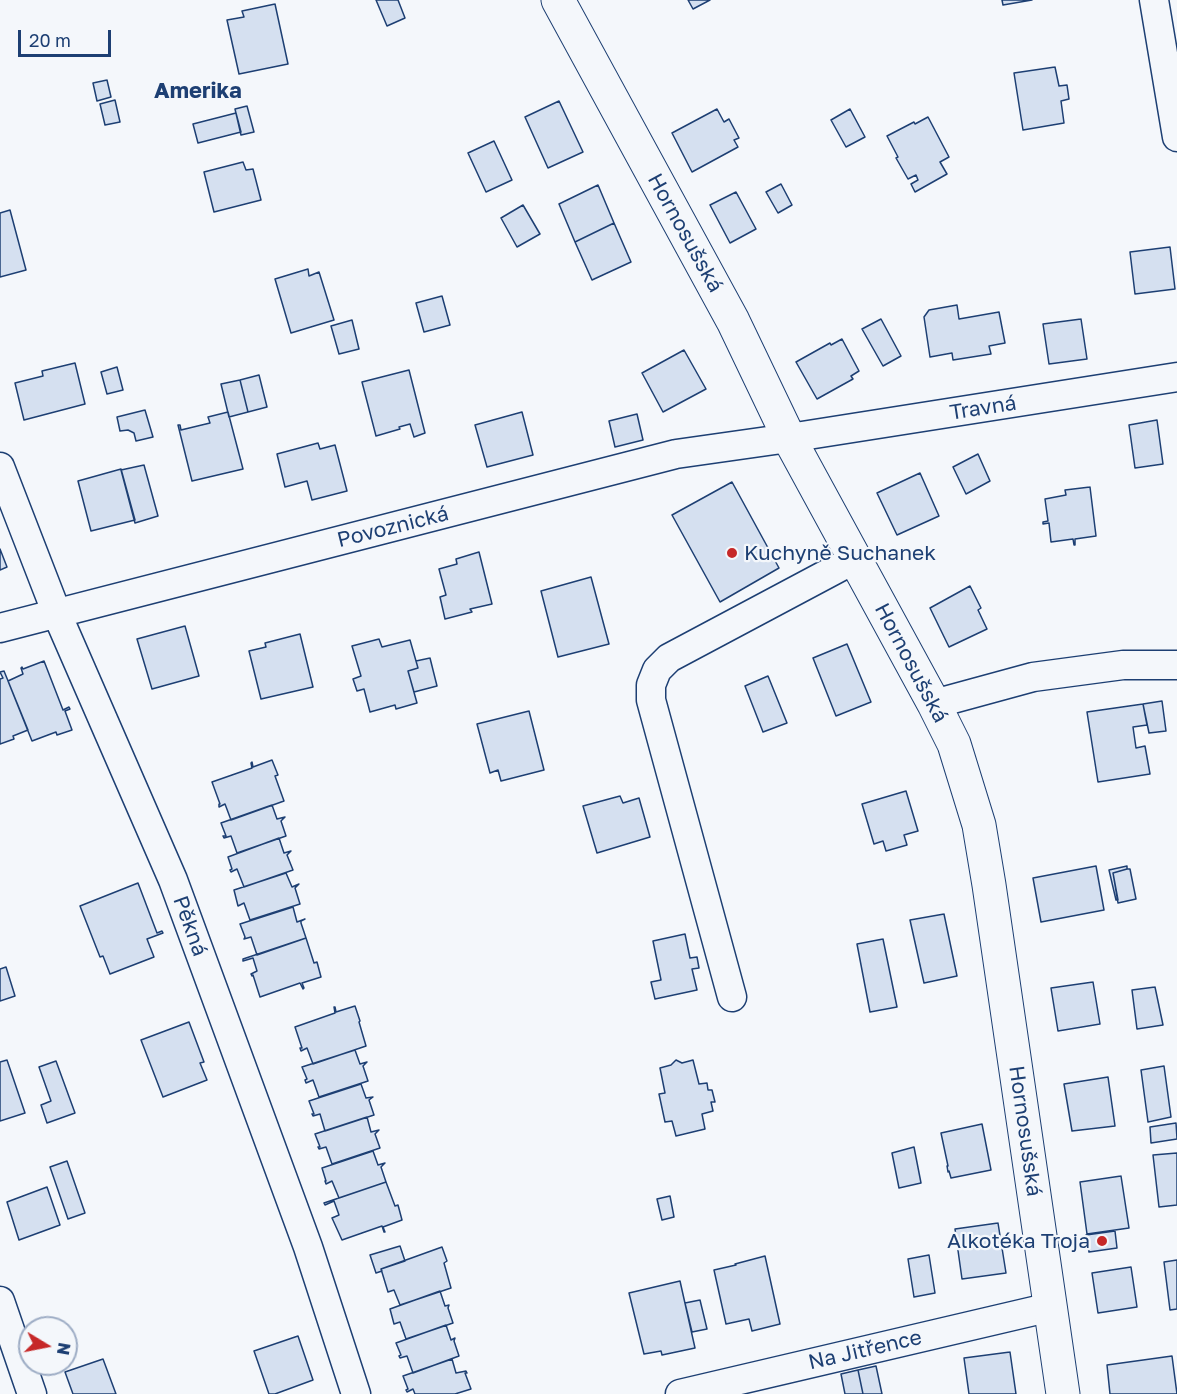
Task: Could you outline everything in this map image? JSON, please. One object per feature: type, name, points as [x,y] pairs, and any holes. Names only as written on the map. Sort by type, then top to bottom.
[{"type":"street","name":"Hornosušská","points":[[558,0],[733,321],[789,438],[954,744],[979,825],[1064,1394]]},
{"type":"street","points":[[1154,0],[1177,137]]},
{"type":"street","name":"Travná","points":[[789,438],[1177,377]]},
{"type":"street","name":"Povoznická","points":[[0,628],[676,454],[789,438]]},
{"type":"street","name":"Pěkná","points":[[0,467],[57,614],[173,880],[308,1247],[356,1394]]},
{"type":"street","points":[[732,997],[651,700],[651,685],[657,670],[669,658],[855,559]]},
{"type":"street","points":[[934,704],[1033,677],[1123,665],[1177,664]]},
{"type":"street","points":[[0,1301],[32,1394]]},
{"type":"street","name":"Na Jitřence","points":[[680,1394],[1051,1307]]},
{"type":"building","points":[[376,0],[398,0],[405,18],[387,26]]},
{"type":"building","points":[[688,0],[710,0],[693,9]]},
{"type":"building","points":[[1002,0],[1032,0],[1003,5]]},
{"type":"building","points":[[275,4],[288,64],[239,74],[227,20],[244,17],[242,11]]},
{"type":"building","points":[[1055,67],[1059,86],[1067,85],[1069,99],[1061,101],[1064,123],[1023,130],[1014,73]]},
{"type":"building","points":[[107,80],[111,97],[97,101],[93,83]]},
{"type":"building","points":[[115,100],[120,122],[105,125],[100,104]]},
{"type":"building","points":[[559,101],[583,152],[548,168],[525,117]]},
{"type":"building","points":[[247,106],[254,132],[241,135],[235,109]]},
{"type":"building","points":[[717,109],[724,122],[729,119],[739,138],[734,140],[738,147],[692,172],[672,133]]},
{"type":"building","points":[[850,109],[865,137],[846,147],[831,120]]},
{"type":"building","points":[[236,113],[241,132],[198,143],[193,124]]},
{"type":"building","points":[[928,117],[949,157],[940,162],[947,174],[915,192],[911,184],[918,180],[916,175],[908,179],[887,136]]},
{"type":"building","points":[[494,141],[512,180],[486,192],[468,153]]},
{"type":"building","points":[[243,162],[246,170],[253,169],[261,200],[214,212],[204,172]]},
{"type":"building","points":[[781,184],[792,205],[778,213],[766,192]]},
{"type":"building","points":[[598,185],[614,223],[575,242],[559,204]]},
{"type":"building","points":[[736,192],[756,229],[730,243],[710,205]]},
{"type":"building","points":[[523,205],[540,234],[517,247],[501,218]]},
{"type":"building","points":[[10,210],[26,270],[0,277],[0,213]]},
{"type":"building","points":[[614,223],[631,262],[592,280],[575,242]]},
{"type":"building","points":[[1170,247],[1175,289],[1135,294],[1130,252]]},
{"type":"building","points":[[308,269],[309,276],[319,272],[334,320],[291,333],[275,279]]},
{"type":"building","points":[[442,296],[450,325],[424,332],[416,303]]},
{"type":"building","points":[[957,305],[959,319],[999,312],[1005,343],[989,346],[991,354],[953,360],[952,353],[930,357],[924,317],[929,310]]},
{"type":"building","points":[[881,319],[901,356],[883,366],[862,329]]},
{"type":"building","points":[[1081,319],[1087,359],[1049,364],[1043,324]]},
{"type":"building","points":[[352,320],[359,349],[339,354],[331,326]]},
{"type":"building","points":[[842,339],[859,371],[851,376],[853,379],[817,399],[796,362]]},
{"type":"building","points":[[684,350],[706,389],[663,412],[642,373]]},
{"type":"building","points":[[75,363],[85,404],[24,420],[15,383],[43,376],[42,371]]},
{"type":"building","points":[[117,367],[123,390],[107,394],[101,372]]},
{"type":"building","points":[[409,370],[425,433],[414,437],[410,424],[376,436],[362,382]]},
{"type":"building","points":[[259,375],[267,407],[248,412],[240,380]]},
{"type":"building","points":[[240,380],[248,412],[229,417],[221,384]]},
{"type":"building","points":[[145,410],[153,437],[136,441],[134,433],[128,430],[120,431],[117,417]]},
{"type":"building","points":[[228,412],[243,469],[192,481],[178,425],[181,430],[210,423],[208,417]]},
{"type":"building","points":[[522,412],[533,455],[487,467],[475,425]]},
{"type":"building","points":[[637,414],[643,440],[615,447],[609,421]]},
{"type":"building","points":[[1157,420],[1163,464],[1135,468],[1129,425]]},
{"type":"building","points":[[318,443],[320,449],[335,445],[347,491],[312,500],[307,481],[285,487],[277,454]]},
{"type":"building","points":[[978,454],[990,481],[966,494],[953,467]]},
{"type":"building","points":[[144,465],[158,516],[135,523],[121,470]]},
{"type":"building","points":[[121,469],[135,520],[91,531],[78,481]]},
{"type":"building","points":[[920,473],[939,516],[897,535],[877,493]]},
{"type":"building","name":"Kuchyně Suchanek","points":[[732,482],[779,568],[720,602],[672,515]]},
{"type":"building","points":[[1090,487],[1096,536],[1075,539],[1075,545],[1073,539],[1051,542],[1049,523],[1043,524],[1048,521],[1045,499],[1066,495],[1065,490]]},
{"type":"building","points":[[0,549],[7,567],[0,570]]},
{"type":"building","points":[[479,552],[492,604],[470,609],[472,612],[445,619],[440,597],[446,595],[439,569],[457,564],[456,559]]},
{"type":"building","points":[[591,577],[609,644],[558,657],[541,591]]},
{"type":"building","points":[[970,586],[981,608],[978,610],[987,629],[949,647],[930,608]]},
{"type":"building","points":[[185,626],[199,676],[152,689],[137,639]]},
{"type":"building","points":[[300,634],[313,687],[261,699],[249,651],[266,647],[265,643]]},
{"type":"building","points":[[379,639],[382,647],[410,640],[418,668],[408,671],[417,703],[396,709],[395,705],[370,712],[364,689],[357,691],[353,679],[361,676],[352,646]]},
{"type":"building","points":[[847,644],[871,702],[836,716],[813,658]]},
{"type":"building","points":[[430,658],[437,686],[414,692],[408,671],[418,668],[416,661]]},
{"type":"building","points":[[44,661],[63,710],[69,707],[70,709],[65,711],[72,730],[57,735],[56,732],[32,741],[8,681],[23,674],[22,667],[23,669]]},
{"type":"building","points":[[4,671],[28,730],[0,744],[0,679],[3,678],[0,672]]},
{"type":"building","points":[[768,676],[787,723],[763,732],[745,686]]},
{"type":"building","points":[[1162,701],[1166,731],[1149,733],[1143,704]]},
{"type":"building","points":[[1143,704],[1147,725],[1133,727],[1136,748],[1145,746],[1150,774],[1098,782],[1087,712]]},
{"type":"building","points":[[529,711],[544,770],[501,781],[498,770],[490,773],[477,724]]},
{"type":"building","points":[[272,760],[284,801],[231,820],[225,804],[219,807],[212,782],[252,768],[252,762],[253,767]]},
{"type":"building","points":[[906,791],[918,831],[904,835],[907,845],[886,851],[883,841],[874,844],[862,804]]},
{"type":"building","points":[[620,796],[623,803],[639,798],[650,837],[597,853],[583,806]]},
{"type":"building","points":[[272,805],[277,819],[285,817],[281,821],[286,836],[237,853],[231,836],[224,838],[223,836],[226,836],[221,823]]},
{"type":"building","points":[[279,838],[284,853],[291,851],[287,855],[293,870],[244,887],[237,869],[231,872],[228,857]]},
{"type":"building","points":[[1096,866],[1104,910],[1041,922],[1033,878]]},
{"type":"building","points":[[1127,866],[1127,869],[1113,873],[1118,900],[1116,900],[1109,870]]},
{"type":"building","points":[[1130,869],[1136,899],[1118,903],[1113,873]]},
{"type":"building","points":[[286,873],[292,887],[299,884],[295,888],[300,904],[250,920],[244,903],[238,906],[234,890]]},
{"type":"building","points":[[138,883],[157,933],[162,931],[163,933],[147,939],[154,957],[110,974],[103,956],[100,957],[80,906]]},
{"type":"building","points":[[293,907],[297,922],[305,919],[301,923],[306,938],[257,955],[251,937],[244,939],[240,924]]},
{"type":"building","points":[[944,914],[957,976],[924,983],[910,920]]},
{"type":"building","points":[[685,934],[690,958],[697,957],[699,968],[692,969],[697,990],[655,999],[651,982],[661,980],[653,941]]},
{"type":"building","points":[[306,938],[321,977],[302,983],[303,989],[300,983],[260,997],[251,974],[257,971],[253,958],[243,961],[243,959]]},
{"type":"building","points":[[883,939],[897,1007],[870,1012],[857,944]]},
{"type":"building","points":[[6,967],[15,996],[0,1001],[0,969]]},
{"type":"building","points":[[1093,982],[1100,1024],[1058,1031],[1051,988]]},
{"type":"building","points":[[1155,987],[1163,1025],[1137,1029],[1132,990]]},
{"type":"building","points":[[355,1006],[366,1046],[313,1064],[307,1048],[301,1051],[295,1027],[335,1013],[334,1007],[336,1012]]},
{"type":"building","points":[[189,1022],[204,1062],[200,1063],[207,1080],[163,1097],[141,1040]]},
{"type":"building","points":[[355,1050],[360,1064],[367,1062],[363,1066],[368,1081],[319,1097],[313,1080],[306,1083],[307,1079],[302,1067]]},
{"type":"building","points":[[7,1060],[25,1113],[0,1121],[0,1062]]},
{"type":"building","points":[[676,1060],[682,1063],[693,1060],[699,1084],[707,1083],[708,1090],[712,1090],[715,1102],[711,1102],[713,1111],[702,1114],[705,1129],[676,1136],[672,1121],[665,1122],[659,1094],[665,1093],[660,1068],[671,1065]]},
{"type":"building","points":[[56,1061],[75,1113],[47,1123],[41,1105],[51,1101],[39,1067]]},
{"type":"building","points":[[1164,1066],[1171,1117],[1148,1122],[1141,1070]]},
{"type":"building","points":[[1108,1077],[1115,1126],[1072,1131],[1064,1084]]},
{"type":"building","points":[[361,1084],[366,1098],[373,1097],[369,1100],[374,1115],[325,1131],[320,1114],[313,1116],[309,1101]]},
{"type":"building","points":[[367,1117],[371,1132],[379,1130],[375,1134],[380,1148],[332,1164],[326,1147],[319,1149],[315,1134]]},
{"type":"building","points":[[1176,1123],[1177,1139],[1151,1143],[1150,1127]]},
{"type":"building","points":[[982,1124],[991,1170],[951,1178],[941,1133]]},
{"type":"building","points":[[914,1147],[921,1183],[899,1188],[892,1153]]},
{"type":"building","points":[[373,1151],[378,1165],[385,1163],[381,1167],[386,1182],[339,1198],[332,1181],[326,1184],[322,1168]]},
{"type":"building","points":[[1177,1153],[1177,1205],[1159,1207],[1153,1155]]},
{"type":"building","points":[[67,1161],[85,1213],[68,1219],[50,1167]]},
{"type":"building","points":[[1121,1176],[1129,1228],[1087,1234],[1080,1182]]},
{"type":"building","points":[[386,1182],[395,1206],[398,1205],[402,1220],[383,1227],[385,1232],[382,1226],[342,1240],[332,1218],[339,1215],[334,1201],[325,1205],[324,1203]]},
{"type":"building","points":[[47,1187],[60,1225],[19,1240],[7,1202]]},
{"type":"building","points":[[670,1196],[674,1217],[662,1220],[657,1199]]},
{"type":"building","points":[[998,1223],[1006,1273],[962,1279],[955,1229]]},
{"type":"building","name":"Alkotéka Troja","points":[[1115,1231],[1117,1248],[1089,1252],[1086,1235]]},
{"type":"building","points":[[400,1246],[405,1261],[376,1273],[370,1255]]},
{"type":"building","points":[[442,1247],[447,1261],[444,1263],[451,1288],[400,1305],[394,1290],[388,1292],[381,1269]]},
{"type":"building","points":[[929,1255],[935,1293],[914,1297],[908,1259]]},
{"type":"building","points":[[765,1256],[780,1324],[752,1331],[749,1319],[726,1324],[714,1270]]},
{"type":"building","points":[[1177,1260],[1177,1309],[1170,1310],[1164,1262]]},
{"type":"building","points":[[1131,1267],[1137,1307],[1098,1313],[1092,1273]]},
{"type":"building","points":[[680,1281],[695,1348],[662,1355],[661,1351],[644,1354],[629,1293]]},
{"type":"building","points":[[440,1291],[445,1306],[449,1305],[453,1323],[406,1339],[400,1322],[394,1324],[390,1309]]},
{"type":"building","points":[[700,1300],[707,1329],[692,1332],[685,1303]]},
{"type":"building","points":[[446,1325],[451,1340],[455,1338],[459,1356],[413,1373],[407,1356],[400,1358],[396,1343]]},
{"type":"building","points":[[298,1336],[313,1380],[275,1394],[269,1394],[254,1351]]},
{"type":"building","points":[[1010,1352],[1016,1394],[969,1394],[964,1358]]},
{"type":"building","points":[[1172,1356],[1177,1394],[1110,1394],[1107,1365]]},
{"type":"building","points":[[103,1359],[116,1394],[73,1394],[66,1376],[78,1376],[78,1368]]},
{"type":"building","points":[[452,1359],[456,1373],[466,1371],[471,1389],[455,1394],[415,1394],[413,1389],[407,1392],[403,1376]]},
{"type":"building","points":[[876,1366],[882,1394],[863,1394],[858,1370]]},
{"type":"building","points":[[858,1370],[863,1394],[845,1394],[841,1374]]},
{"type":"place","name":"Kuchyně Suchanek","points":[[732,553]]},
{"type":"place","name":"Alkotéka Troja","points":[[1102,1241]]},
{"type":"district","name":"Amerika","points":[[198,91]]}]
